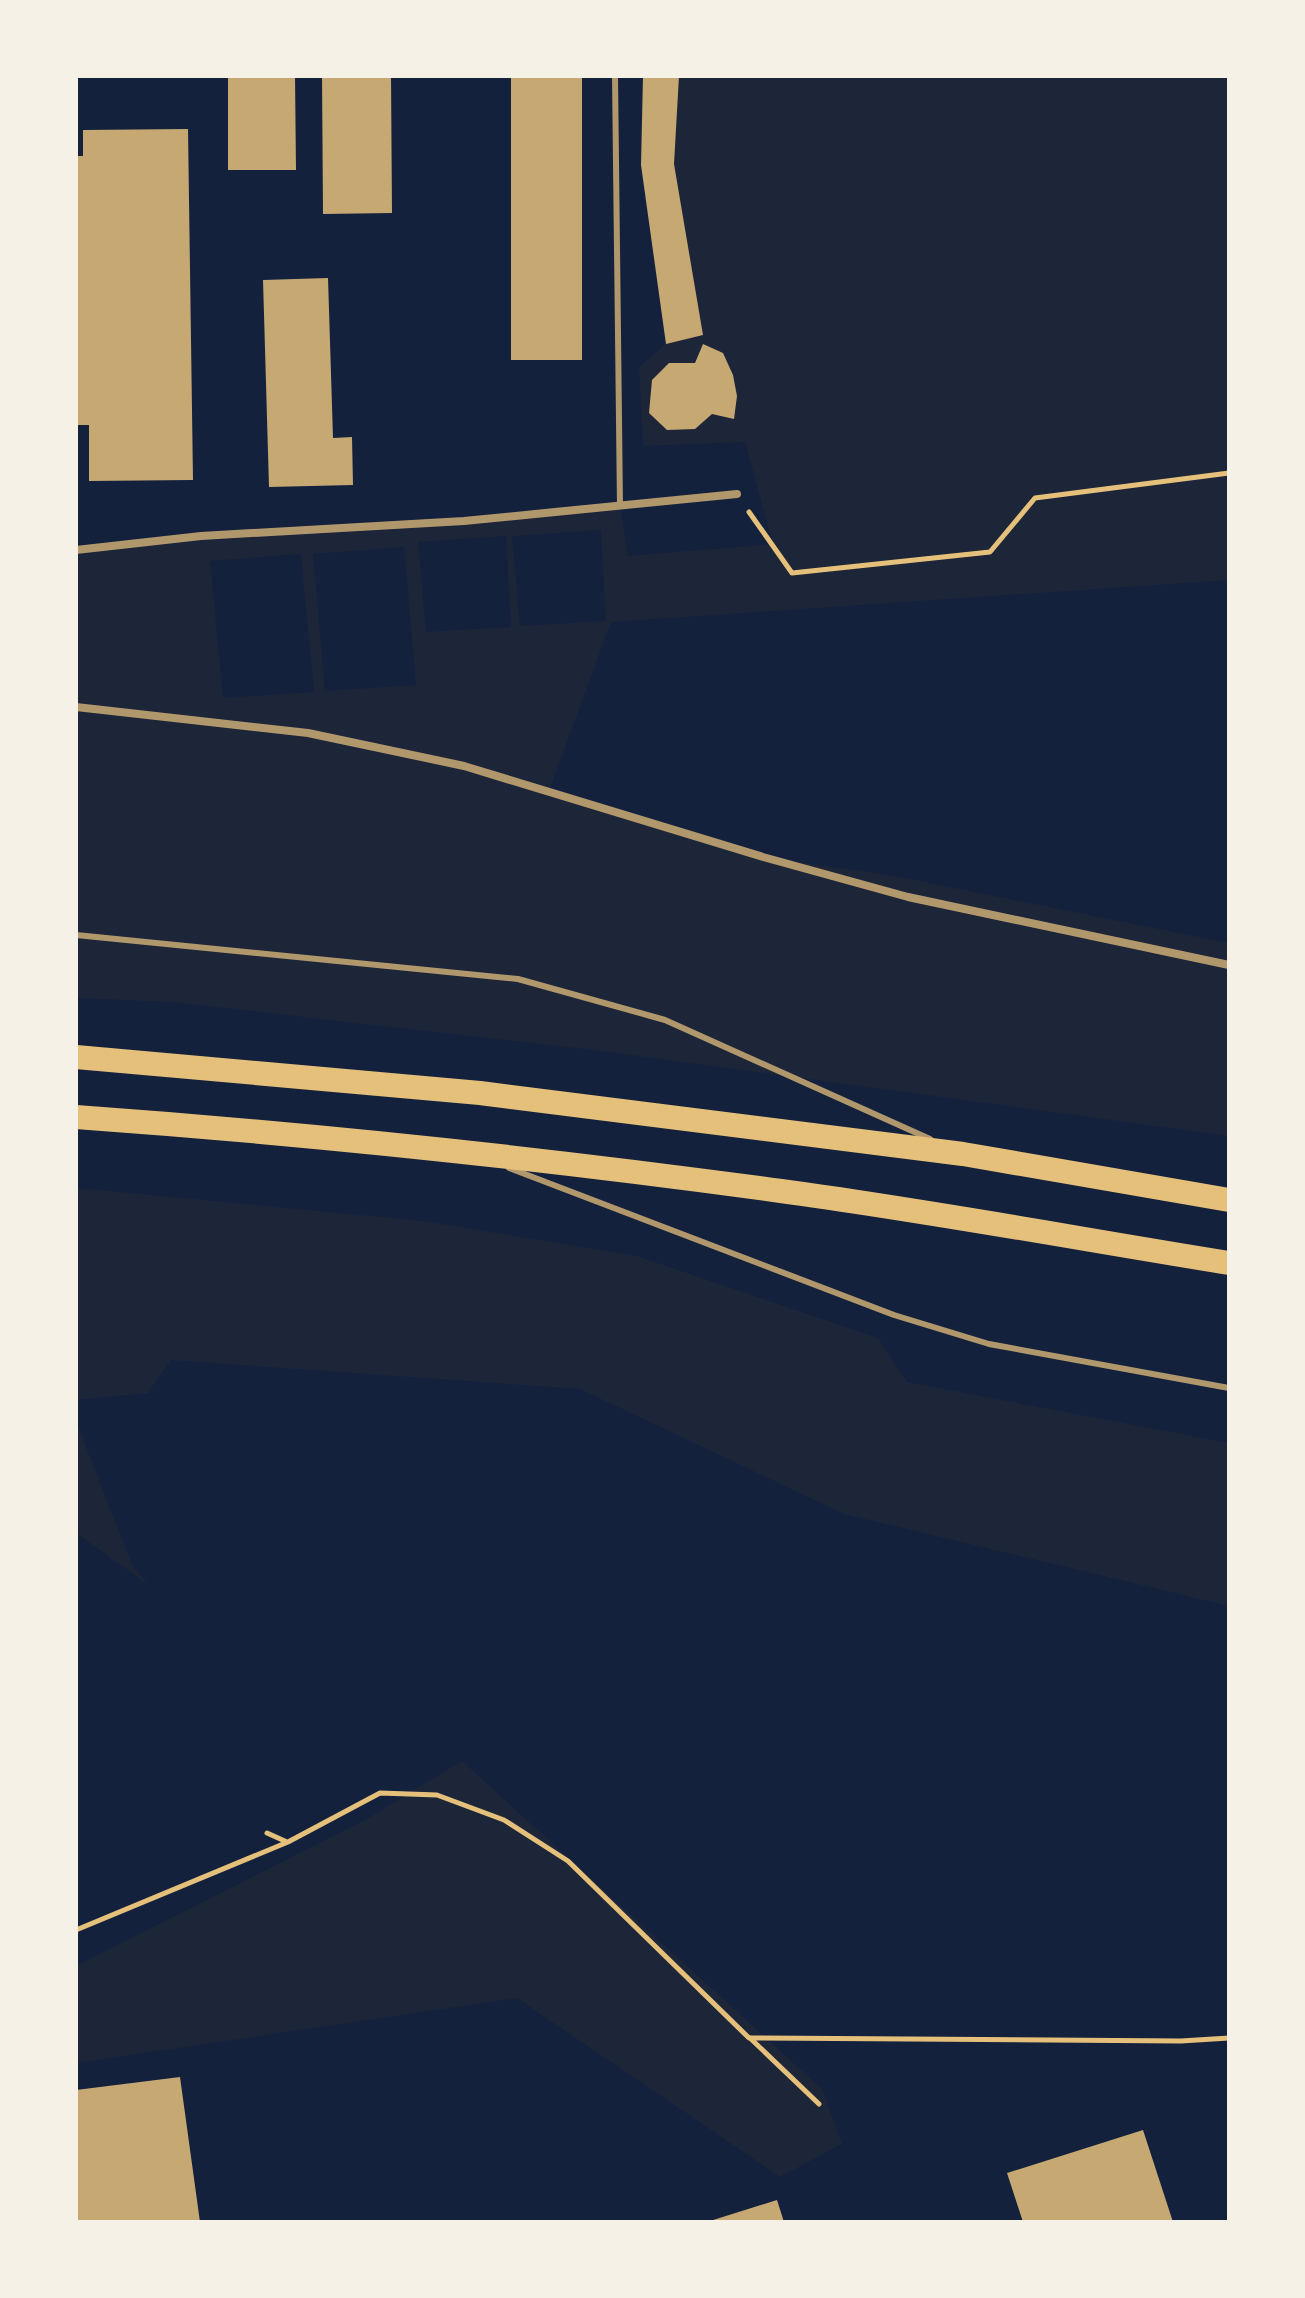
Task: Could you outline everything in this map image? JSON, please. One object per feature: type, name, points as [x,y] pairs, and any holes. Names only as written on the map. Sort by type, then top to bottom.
[{"type":"highway","points":[[76,1057],[480,1093],[963,1154],[1229,1200]]},
{"type":"highway","points":[[76,1117],[468,1152],[783,1191],[1229,1263]]},
{"type":"street","points":[[76,550],[201,536],[464,521],[737,494]]},
{"type":"street","points":[[76,707],[308,733],[464,766],[763,857],[908,897],[1229,965]]},
{"type":"lane","points":[[615,76],[620,506]]},
{"type":"lane","points":[[76,935],[518,979],[665,1020],[963,1154]]},
{"type":"lane","points":[[468,1152],[908,1319],[989,1344],[1229,1388]]},
{"type":"path","points":[[737,494],[792,573],[990,552],[1035,498],[1229,473]]},
{"type":"path","points":[[76,1930],[288,1842],[380,1793],[437,1795],[504,1820],[568,1861],[819,2104]]},
{"type":"path","points":[[267,1833],[288,1842]]},
{"type":"path","points":[[749,2038],[1166,2041],[1229,2038]]},
{"type":"shaded area","points":[[643,76],[1229,76],[1229,580],[611,622],[549,791],[763,857],[895,876],[1229,943],[1229,1136],[610,1052],[172,1002],[76,998],[76,550],[201,536],[620,506],[628,556],[773,544],[745,442],[643,446],[639,367],[666,344],[641,165]],"holes":[[[601,530],[606,621],[520,626],[512,536]],[[506,536],[511,627],[426,632],[418,542]],[[404,547],[416,685],[325,691],[313,554]],[[301,554],[314,692],[223,698],[210,561]]]},
{"type":"shaded area","points":[[76,1188],[423,1221],[637,1256],[878,1338],[907,1382],[1229,1443],[1229,1606],[844,1514],[580,1389],[171,1360],[148,1393],[76,1400]]},
{"type":"shaded area","points":[[76,1421],[133,1567],[150,1586],[76,1533]]},
{"type":"shaded area","points":[[462,1761],[822,2089],[842,2144],[780,2177],[517,1998],[76,2063],[76,1966],[367,1819]]},
{"type":"building","points":[[228,76],[295,76],[296,170],[228,170]]},
{"type":"building","points":[[322,76],[391,76],[392,213],[323,214]]},
{"type":"building","points":[[511,76],[582,76],[582,360],[511,360]]},
{"type":"building","points":[[643,76],[679,76],[674,164],[703,335],[666,344],[641,165]]},
{"type":"building","points":[[188,129],[193,480],[89,481],[89,425],[76,425],[76,156],[83,156],[83,130]]},
{"type":"building","points":[[328,278],[333,438],[352,437],[353,485],[269,487],[263,280]]},
{"type":"building","points":[[703,344],[723,353],[733,375],[737,396],[734,419],[712,414],[695,429],[667,430],[649,413],[652,380],[669,363],[695,363]]},
{"type":"building","points":[[180,2077],[200,2222],[76,2222],[76,2090]]},
{"type":"building","points":[[1143,2130],[1173,2222],[1023,2222],[1007,2173]]},
{"type":"building","points":[[777,2200],[784,2222],[710,2222],[710,2221]]}]
